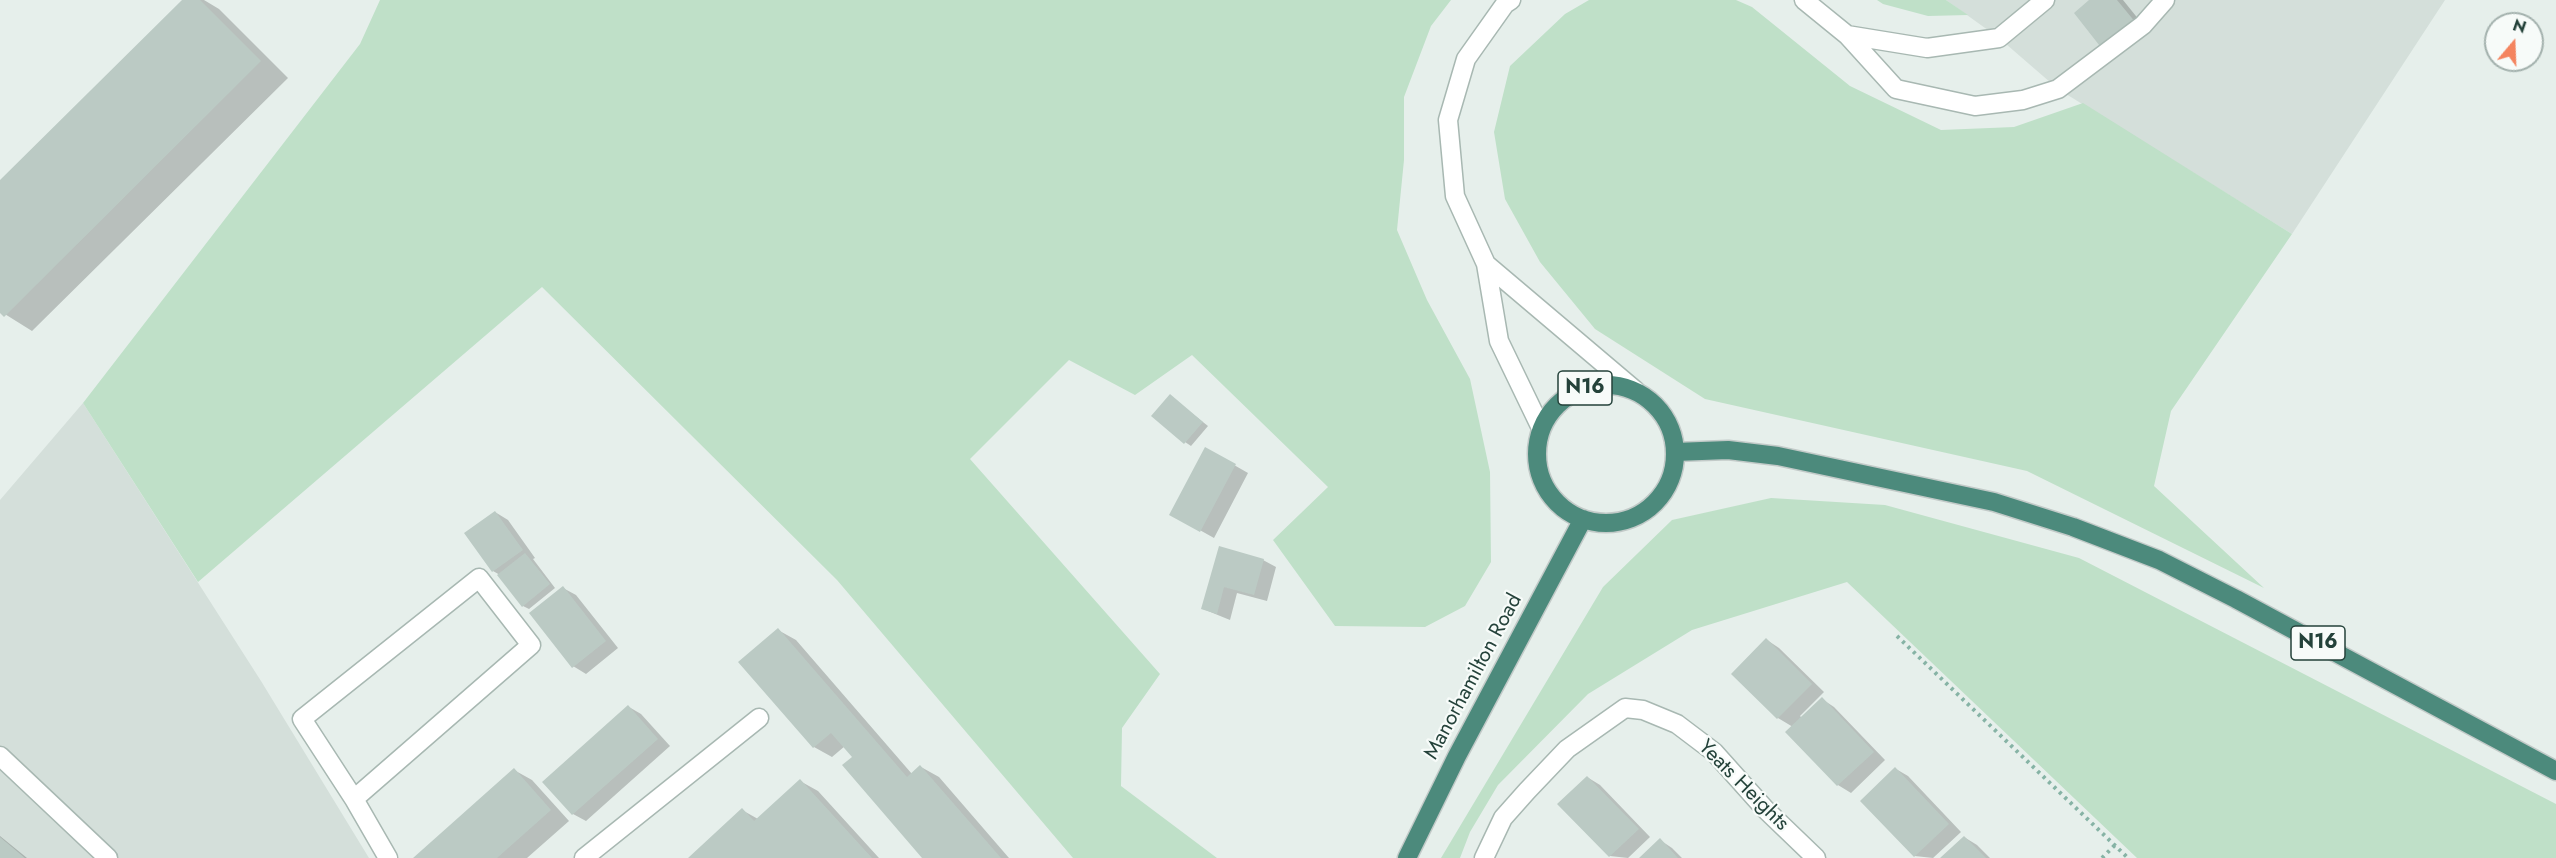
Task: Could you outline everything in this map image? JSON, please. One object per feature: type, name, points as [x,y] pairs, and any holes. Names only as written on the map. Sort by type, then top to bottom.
[{"type":"highway","name":"N16","points":[[1614,385],[1636,391],[1652,402],[1664,416],[1672,434],[1675,452],[1672,474],[1662,494],[1646,509],[1627,520],[1605,523],[1583,519],[1564,508],[1548,492],[1539,472],[1537,450],[1541,428],[1553,409],[1570,394],[1591,386],[1614,385]]},
{"type":"highway","name":"N16","points":[[1675,452],[1728,450],[1778,456],[1994,502],[2073,527],[2159,560],[2556,771]]},
{"type":"highway","name":"Manorhamilton Road","points":[[1407,858],[1457,756],[1583,519]]},
{"type":"street","points":[[1511,0],[1505,4],[1466,59],[1448,120],[1455,196],[1485,264],[1499,341],[1541,428]]},
{"type":"street","points":[[1804,0],[1847,35],[1896,89],[1975,106],[2023,100],[2058,89],[2143,25],[2165,0]]},
{"type":"street","points":[[1847,35],[1927,48],[1999,38],[2045,0]]},
{"type":"street","points":[[1485,264],[1636,391]]},
{"type":"street","points":[[354,799],[531,645],[478,578],[302,719],[354,799],[388,858]]},
{"type":"street","name":"Yeats Heights","points":[[1484,858],[1503,818],[1527,790],[1567,748],[1625,708],[1643,710],[1677,724],[1714,752],[1765,809],[1816,858]]},
{"type":"street","points":[[584,858],[759,718]]},
{"type":"street","points":[[0,756],[108,858]]},
{"type":"path","points":[[1897,636],[2128,858]]},
{"type":"path","points":[[2102,858],[2115,845]]},
{"type":"shaded area","points":[[1946,0],[2445,0],[2292,234],[2058,89],[1999,38]]},
{"type":"shaded area","points":[[83,403],[261,681],[369,858],[0,858],[0,500]]},
{"type":"green space","points":[[380,0],[1451,0],[1431,26],[1404,97],[1404,160],[1397,230],[1427,300],[1470,379],[1490,472],[1491,562],[1465,606],[1425,627],[1335,626],[1273,540],[1328,487],[1192,355],[1135,395],[1069,360],[970,459],[1160,674],[1122,728],[1121,786],[1217,858],[1073,858],[837,580],[542,287],[198,582],[83,403],[360,44]]},
{"type":"green space","points":[[1589,0],[1736,0],[1752,7],[1850,86],[1941,130],[2014,127],[2083,103],[2292,234],[2171,411],[2154,486],[2264,588],[2027,471],[1705,399],[1595,329],[1540,262],[1505,199],[1494,132],[1510,66],[1565,14]]},
{"type":"green space","points":[[1877,0],[1946,0],[1968,15],[1928,16],[1883,4]]},
{"type":"green space","points":[[1771,498],[1885,505],[2079,558],[2556,804],[2556,858],[2137,858],[1847,582],[1692,630],[1588,694],[1498,785],[1470,832],[1460,858],[1441,858],[1603,587],[1672,520]]},
{"type":"building","points":[[182,0],[200,0],[261,61],[4,317],[0,313],[0,180]]},
{"type":"building","points":[[2089,0],[2117,0],[2136,23],[2103,50],[2074,13]]},
{"type":"building","points":[[1170,394],[1203,422],[1184,444],[1151,416]]},
{"type":"building","points":[[1205,447],[1236,464],[1200,532],[1169,515]]},
{"type":"building","points":[[495,511],[523,550],[492,572],[464,533]]},
{"type":"building","points":[[1219,546],[1264,559],[1254,595],[1224,587],[1217,614],[1201,609]]},
{"type":"building","points":[[525,553],[550,584],[522,607],[497,575]]},
{"type":"building","points":[[563,586],[606,641],[572,668],[529,613]]},
{"type":"building","points":[[778,628],[907,777],[920,765],[1001,858],[922,858],[842,765],[852,757],[831,733],[813,748],[738,662]]},
{"type":"building","points":[[1766,638],[1812,684],[1777,719],[1731,674]]},
{"type":"building","points":[[1822,697],[1874,752],[1837,786],[1785,732]]},
{"type":"building","points":[[628,705],[658,739],[572,815],[542,782]]},
{"type":"building","points":[[1895,767],[1949,824],[1914,857],[1860,801]]},
{"type":"building","points":[[514,768],[551,810],[497,858],[413,858]]},
{"type":"building","points":[[1587,776],[1639,829],[1609,857],[1557,804]]},
{"type":"building","points":[[800,779],[872,858],[688,858],[742,808],[754,821]]},
{"type":"building","points":[[1964,836],[1986,858],[1940,858]]},
{"type":"building","points":[[0,837],[25,858],[0,858]]},
{"type":"building","points":[[1660,838],[1678,858],[1639,858]]}]
